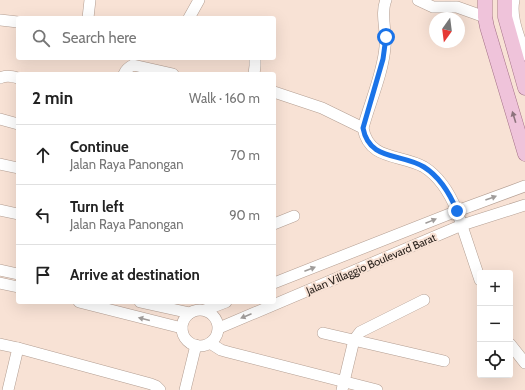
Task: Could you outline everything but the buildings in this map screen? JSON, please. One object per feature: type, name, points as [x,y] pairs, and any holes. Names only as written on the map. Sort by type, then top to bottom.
[{"type":"main road","points":[[504,0],[505,17],[513,30],[524,83]]},
{"type":"main road","points":[[484,6],[525,154]]},
{"type":"street","points":[[88,16],[90,0]]},
{"type":"street","points":[[190,16],[199,0]]},
{"type":"street","points":[[418,0],[433,7],[484,6]]},
{"type":"street","points":[[514,0],[513,30],[525,55]]},
{"type":"street","points":[[382,2],[386,37],[383,59],[363,128],[364,134],[371,146],[378,152],[416,163],[424,167],[441,182],[454,202],[477,271]]},
{"type":"street","points":[[0,20],[16,22]]},
{"type":"street","points":[[254,72],[255,60]]},
{"type":"street","points":[[125,72],[128,67],[133,65],[164,72]]},
{"type":"street","points":[[3,77],[12,76],[16,77]]},
{"type":"street","points":[[276,93],[322,108],[363,128]]},
{"type":"street","points":[[0,119],[16,123]]},
{"type":"street","points":[[0,164],[16,168]]},
{"type":"street","name":"Jalan Villaggio Boulevard Barat","points":[[276,282],[525,186]]},
{"type":"street","name":"Jalan Villaggio Boulevard Barat","points":[[219,328],[462,226],[525,205]]},
{"type":"street","points":[[0,210],[16,214]]},
{"type":"street","points":[[276,223],[294,216]]},
{"type":"street","points":[[0,270],[16,274]]},
{"type":"street","points":[[0,283],[16,287]]},
{"type":"street","points":[[343,386],[354,340],[360,332],[424,300]]},
{"type":"street","points":[[87,304],[182,328]]},
{"type":"street","points":[[149,304],[190,313]]},
{"type":"street","points":[[205,310],[215,317],[219,328],[216,337],[210,344],[203,346],[196,345],[189,342],[184,336],[182,328],[184,320],[190,313],[197,310],[205,310],[221,304]]},
{"type":"street","points":[[323,333],[444,362]]},
{"type":"street","points":[[0,344],[151,384],[160,390]]},
{"type":"street","points":[[210,344],[221,350],[343,386],[378,390]]},
{"type":"street","points":[[184,390],[196,345]]},
{"type":"street","points":[[8,390],[18,348]]},
{"type":"street","points":[[513,348],[525,363]]},
{"type":"route","points":[[386,37],[383,59],[363,128],[364,134],[371,146],[378,152],[416,163],[433,174],[447,191],[454,202],[457,211]]}]
